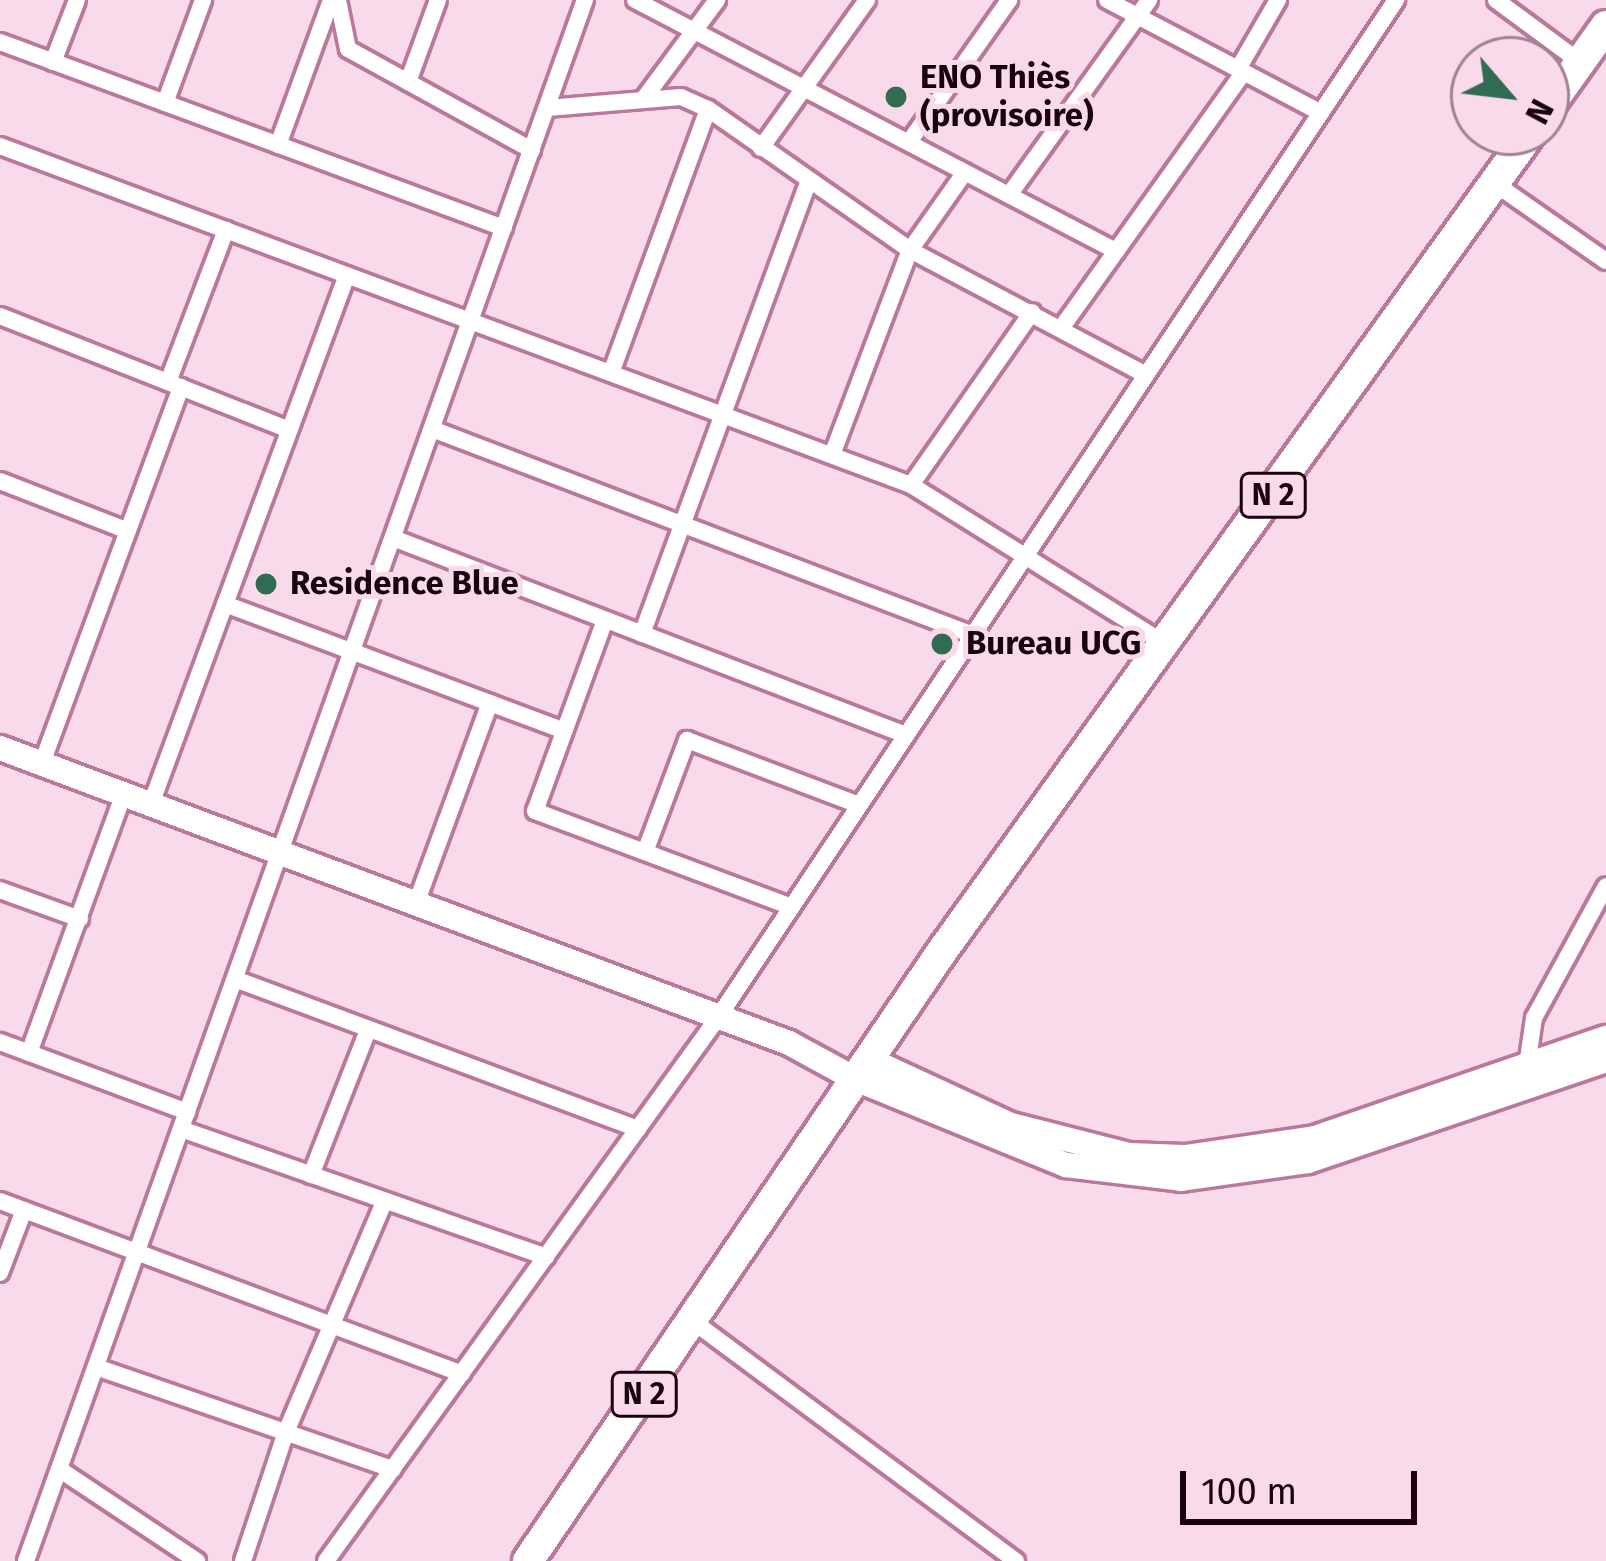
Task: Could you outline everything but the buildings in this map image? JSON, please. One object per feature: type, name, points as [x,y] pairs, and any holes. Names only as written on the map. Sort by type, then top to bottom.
[{"type":"highway","points":[[1570,76],[1606,26]]},
{"type":"highway","name":"N 2","points":[[528,1561],[1016,857],[1514,156]]},
{"type":"main road","points":[[0,748],[869,1072],[1004,1145],[1126,1178],[1262,1170],[1605,1058]]},
{"type":"main road","points":[[1351,1138],[1527,1066],[1605,1058]]},
{"type":"street","points":[[53,62],[76,0]]},
{"type":"street","points":[[165,103],[203,0]]},
{"type":"street","points":[[278,145],[335,0]]},
{"type":"street","points":[[335,0],[348,50],[532,150]]},
{"type":"street","points":[[408,82],[438,0]]},
{"type":"street","points":[[26,1561],[585,0]]},
{"type":"street","points":[[635,0],[1116,251]]},
{"type":"street","points":[[645,98],[717,0]]},
{"type":"street","points":[[761,148],[867,0]]},
{"type":"street","points":[[909,142],[1009,0]]},
{"type":"street","points":[[1107,0],[1321,113]]},
{"type":"street","points":[[1009,195],[1149,0]]},
{"type":"street","points":[[1061,327],[1241,71],[1278,0]]},
{"type":"street","points":[[326,1561],[718,1016],[1396,0]]},
{"type":"street","points":[[1496,0],[1580,62]]},
{"type":"street","points":[[2,48],[53,62],[504,228]]},
{"type":"street","points":[[547,108],[680,98],[708,109],[910,250],[1146,375]]},
{"type":"street","points":[[611,373],[708,109]]},
{"type":"street","points":[[0,146],[910,485],[1167,644]]},
{"type":"street","points":[[832,455],[910,250],[965,172]]},
{"type":"street","points":[[642,634],[808,182]]},
{"type":"street","points":[[1494,183],[1606,261]]},
{"type":"street","points":[[42,764],[128,531],[226,230]]},
{"type":"street","points":[[151,804],[346,275]]},
{"type":"street","points":[[910,485],[1032,312]]},
{"type":"street","points":[[0,316],[289,430]]},
{"type":"street","points":[[432,429],[973,635]]},
{"type":"street","points":[[0,482],[128,531]]},
{"type":"street","points":[[393,538],[906,735]]},
{"type":"street","points":[[225,604],[564,731]]},
{"type":"street","points":[[605,620],[535,812],[792,907]]},
{"type":"street","points":[[416,901],[490,703]]},
{"type":"street","points":[[645,852],[687,740],[860,805]]},
{"type":"street","points":[[29,1053],[124,794]]},
{"type":"street","points":[[1527,1066],[1534,1018],[1606,886]]},
{"type":"street","points":[[0,890],[80,919]]},
{"type":"street","points":[[235,980],[638,1129]]},
{"type":"street","points":[[311,1175],[368,1030]]},
{"type":"street","points":[[0,1042],[311,1175],[546,1257]]},
{"type":"street","points":[[0,1201],[462,1373]]},
{"type":"street","points":[[243,1561],[286,1432],[384,1202]]},
{"type":"street","points":[[0,1273],[23,1210]]},
{"type":"street","points":[[694,1322],[1016,1561]]},
{"type":"street","points":[[96,1367],[393,1469]]},
{"type":"street","points":[[59,1469],[196,1561]]},
{"type":"place","name":"ENO Thiès (provisoire)","points":[[896,97]]},
{"type":"place","name":"Residence Blue","points":[[266,584]]},
{"type":"place","name":"Bureau UCG","points":[[942,644]]}]
